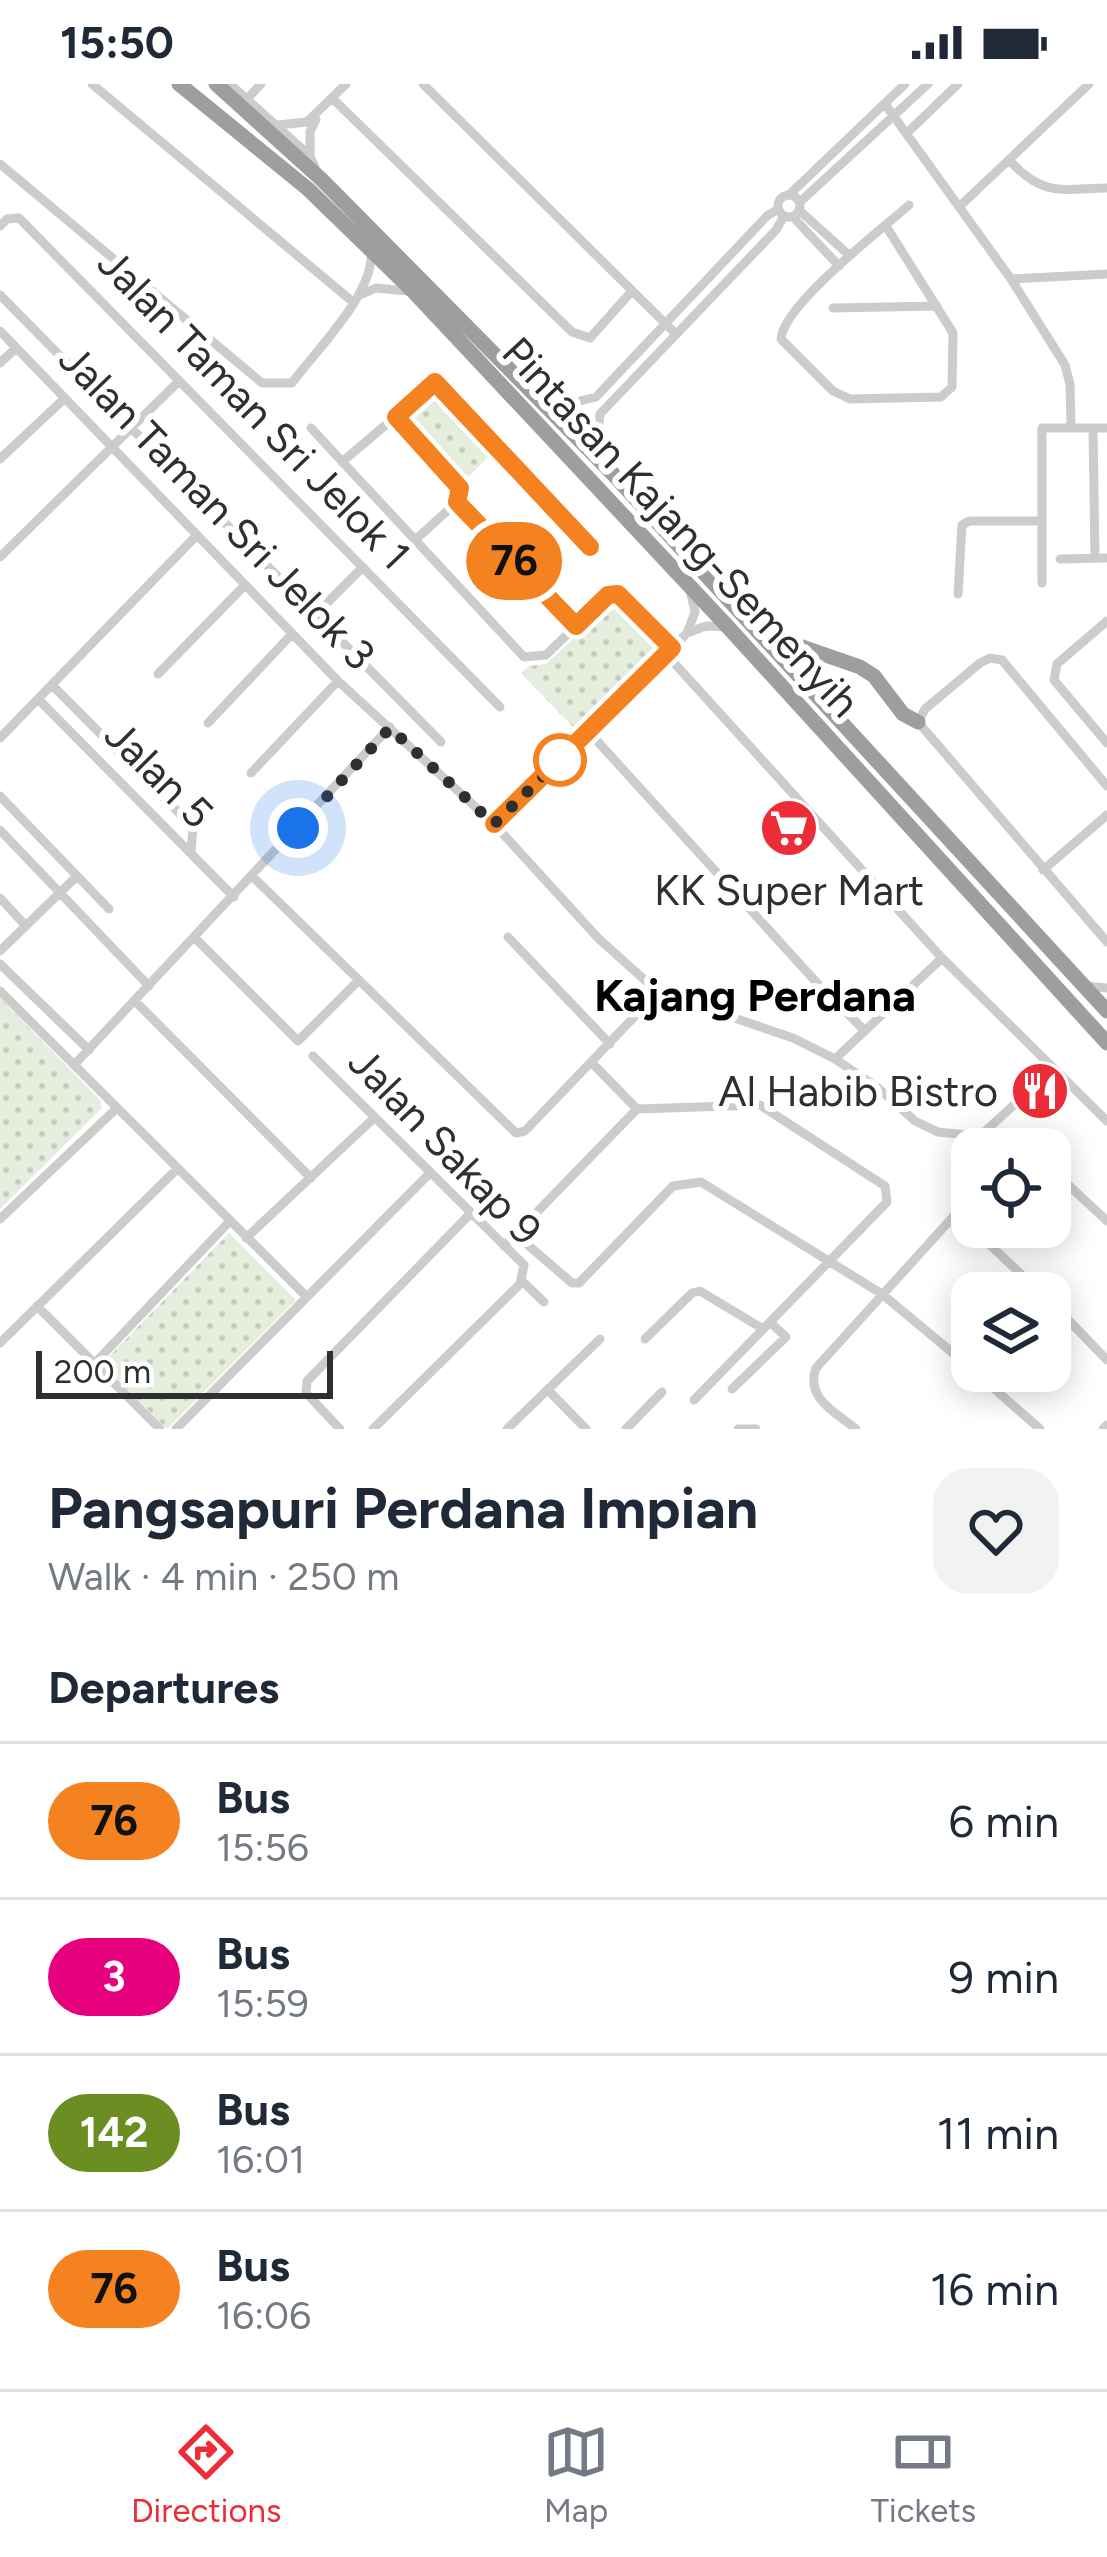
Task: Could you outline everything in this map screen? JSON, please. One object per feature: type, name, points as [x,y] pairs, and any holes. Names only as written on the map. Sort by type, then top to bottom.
[{"type":"highway","name":"Pintasan Kajang-Semenyih","points":[[179,84],[308,189],[371,248],[728,627],[1107,1043]]},
{"type":"highway","name":"Pintasan Kajang-Semenyih","points":[[216,84],[321,179],[612,473],[1107,1011]]},
{"type":"highway","points":[[743,616],[788,642],[860,667],[874,676],[903,714],[918,722]]},
{"type":"street","points":[[92,84],[356,298]]},
{"type":"street","points":[[230,84],[310,156],[321,179]]},
{"type":"street","points":[[246,100],[261,84]]},
{"type":"street","points":[[310,156],[310,132],[318,114],[346,84]]},
{"type":"street","points":[[423,84],[675,333]]},
{"type":"street","points":[[839,266],[782,197],[905,84]]},
{"type":"street","points":[[612,473],[597,439],[600,414],[791,211],[928,84]]},
{"type":"street","points":[[908,132],[958,84]]},
{"type":"street","points":[[960,206],[1089,84]]},
{"type":"street","points":[[332,98],[581,338],[590,338],[631,292]]},
{"type":"street","points":[[885,104],[1011,279],[1065,365],[1071,428]]},
{"type":"street","points":[[273,124],[296,126],[318,114]]},
{"type":"street","points":[[1010,161],[1029,182],[1046,190],[1107,188]]},
{"type":"street","points":[[0,164],[262,383],[292,382],[369,278],[371,248]]},
{"type":"street","points":[[790,194],[791,211]]},
{"type":"street","points":[[886,226],[953,333],[952,387],[941,397],[850,399],[833,392],[781,339],[784,323],[849,255],[909,206]]},
{"type":"street","points":[[522,386],[566,401],[596,397],[767,216],[791,211],[849,255]]},
{"type":"street","name":"Jalan Taman Sri Jelok 1","points":[[4,223],[20,218],[500,707]]},
{"type":"street","points":[[1011,279],[1107,274]]},
{"type":"street","points":[[356,298],[376,288],[413,292]]},
{"type":"street","name":"Jalan Taman Sri Jelok 3","points":[[0,295],[441,742]]},
{"type":"street","points":[[833,308],[937,306]]},
{"type":"street","name":"Jalan Taman Sri Jelok 3","points":[[0,331],[338,681],[494,824],[598,938],[658,992]]},
{"type":"street","points":[[0,363],[16,348]]},
{"type":"street","points":[[0,557],[179,381]]},
{"type":"street","points":[[342,462],[435,382],[590,547]]},
{"type":"street","points":[[0,459],[64,398]]},
{"type":"street","points":[[396,417],[460,488],[457,502],[414,541]]},
{"type":"street","points":[[311,428],[524,657],[546,655],[608,595],[618,594],[942,958],[1107,1121]]},
{"type":"street","points":[[1042,583],[1042,428],[1107,428]]},
{"type":"street","points":[[1060,559],[1101,558],[1093,428]]},
{"type":"street","points":[[457,502],[576,626]]},
{"type":"street","points":[[958,595],[962,525],[969,521],[1042,521]]},
{"type":"street","points":[[0,738],[197,535]]},
{"type":"street","points":[[316,614],[363,567]]},
{"type":"street","points":[[158,674],[245,585]]},
{"type":"street","points":[[494,824],[687,633],[695,612],[689,587]]},
{"type":"street","points":[[1107,621],[1057,664],[1054,680],[1107,743]]},
{"type":"street","points":[[687,633],[706,626],[728,627]]},
{"type":"street","points":[[208,723],[292,634]]},
{"type":"street","points":[[1107,786],[1002,660],[990,658],[980,663],[925,709],[918,722],[1107,942]]},
{"type":"street","points":[[251,773],[338,681]]},
{"type":"street","points":[[52,685],[193,827],[191,853]]},
{"type":"street","name":"Jalan 5","points":[[38,699],[233,896]]},
{"type":"street","points":[[74,1065],[390,728]]},
{"type":"street","points":[[589,732],[865,1031]]},
{"type":"street","points":[[0,796],[109,910]]},
{"type":"street","points":[[1043,870],[1107,815]]},
{"type":"street","points":[[0,830],[149,986]]},
{"type":"street","points":[[253,877],[516,1133],[525,1131],[658,992],[793,1038],[878,1088],[915,1121],[951,1133]]},
{"type":"street","points":[[0,951],[76,878]]},
{"type":"street","points":[[0,898],[26,926]]},
{"type":"street","points":[[508,937],[610,1044]]},
{"type":"street","points":[[195,938],[298,1040],[358,981]]},
{"type":"street","points":[[835,1059],[942,958]]},
{"type":"street","points":[[0,964],[88,1050]]},
{"type":"street","points":[[1082,985],[1107,988]]},
{"type":"street","points":[[0,991],[307,1297]]},
{"type":"street","points":[[135,1001],[311,1178]]},
{"type":"street","name":"Jalan Sakap 9","points":[[314,1056],[524,1265],[521,1282]]},
{"type":"street","points":[[592,1064],[637,1109]]},
{"type":"street","points":[[989,1128],[1053,1069]]},
{"type":"street","points":[[504,1246],[637,1109],[760,1105],[886,1186],[887,1202],[694,1400]]},
{"type":"street","points":[[0,1220],[117,1108]]},
{"type":"street","points":[[246,1238],[374,1118]]},
{"type":"street","points":[[0,1343],[177,1169]]},
{"type":"street","points":[[176,1429],[430,1172]]},
{"type":"street","points":[[515,1234],[579,1283],[674,1186],[701,1182],[882,1294],[951,1352]]},
{"type":"street","points":[[1071,1188],[1107,1221]]},
{"type":"street","points":[[340,1429],[305,1393],[308,1381],[471,1213]]},
{"type":"street","points":[[856,1429],[815,1394],[811,1382],[816,1368],[951,1218]]},
{"type":"street","points":[[95,1363],[229,1222]]},
{"type":"street","points":[[993,1248],[1019,1272]]},
{"type":"street","points":[[373,1429],[521,1282],[544,1302]]},
{"type":"street","points":[[645,1339],[692,1293],[700,1291],[786,1337],[732,1389]]},
{"type":"street","points":[[38,1306],[160,1429]]},
{"type":"street","points":[[1071,1327],[1107,1360]]},
{"type":"street","points":[[507,1429],[600,1339]]},
{"type":"street","points":[[548,1390],[586,1429]]},
{"type":"street","points":[[626,1429],[662,1392]]},
{"type":"street","points":[[998,1392],[1040,1429]]},
{"type":"street","points":[[739,1428],[756,1429]]},
{"type":"green space","points":[[426,390],[494,451],[462,483],[399,418]]},
{"type":"green space","points":[[621,601],[656,636],[657,649],[574,728],[521,673],[529,666],[546,664],[612,603]]},
{"type":"green space","points":[[0,998],[101,1101],[102,1108],[0,1209]]},
{"type":"green space","points":[[229,1233],[296,1300],[167,1429],[102,1364]]},
{"type":"bus line","name":"76","points":[[494,824],[672,648],[618,594],[608,595],[576,626],[457,502],[460,488],[396,417],[435,382],[590,547]]},
{"type":"place","name":"KK Super Mart","points":[[789,828]]},
{"type":"place","name":"Al Habib Bistro","points":[[1040,1091]]},
{"type":"district","name":"Kajang Perdana","points":[[755,995]]},
{"type":"route","points":[[298,828],[390,728],[494,824],[560,760]]}]
